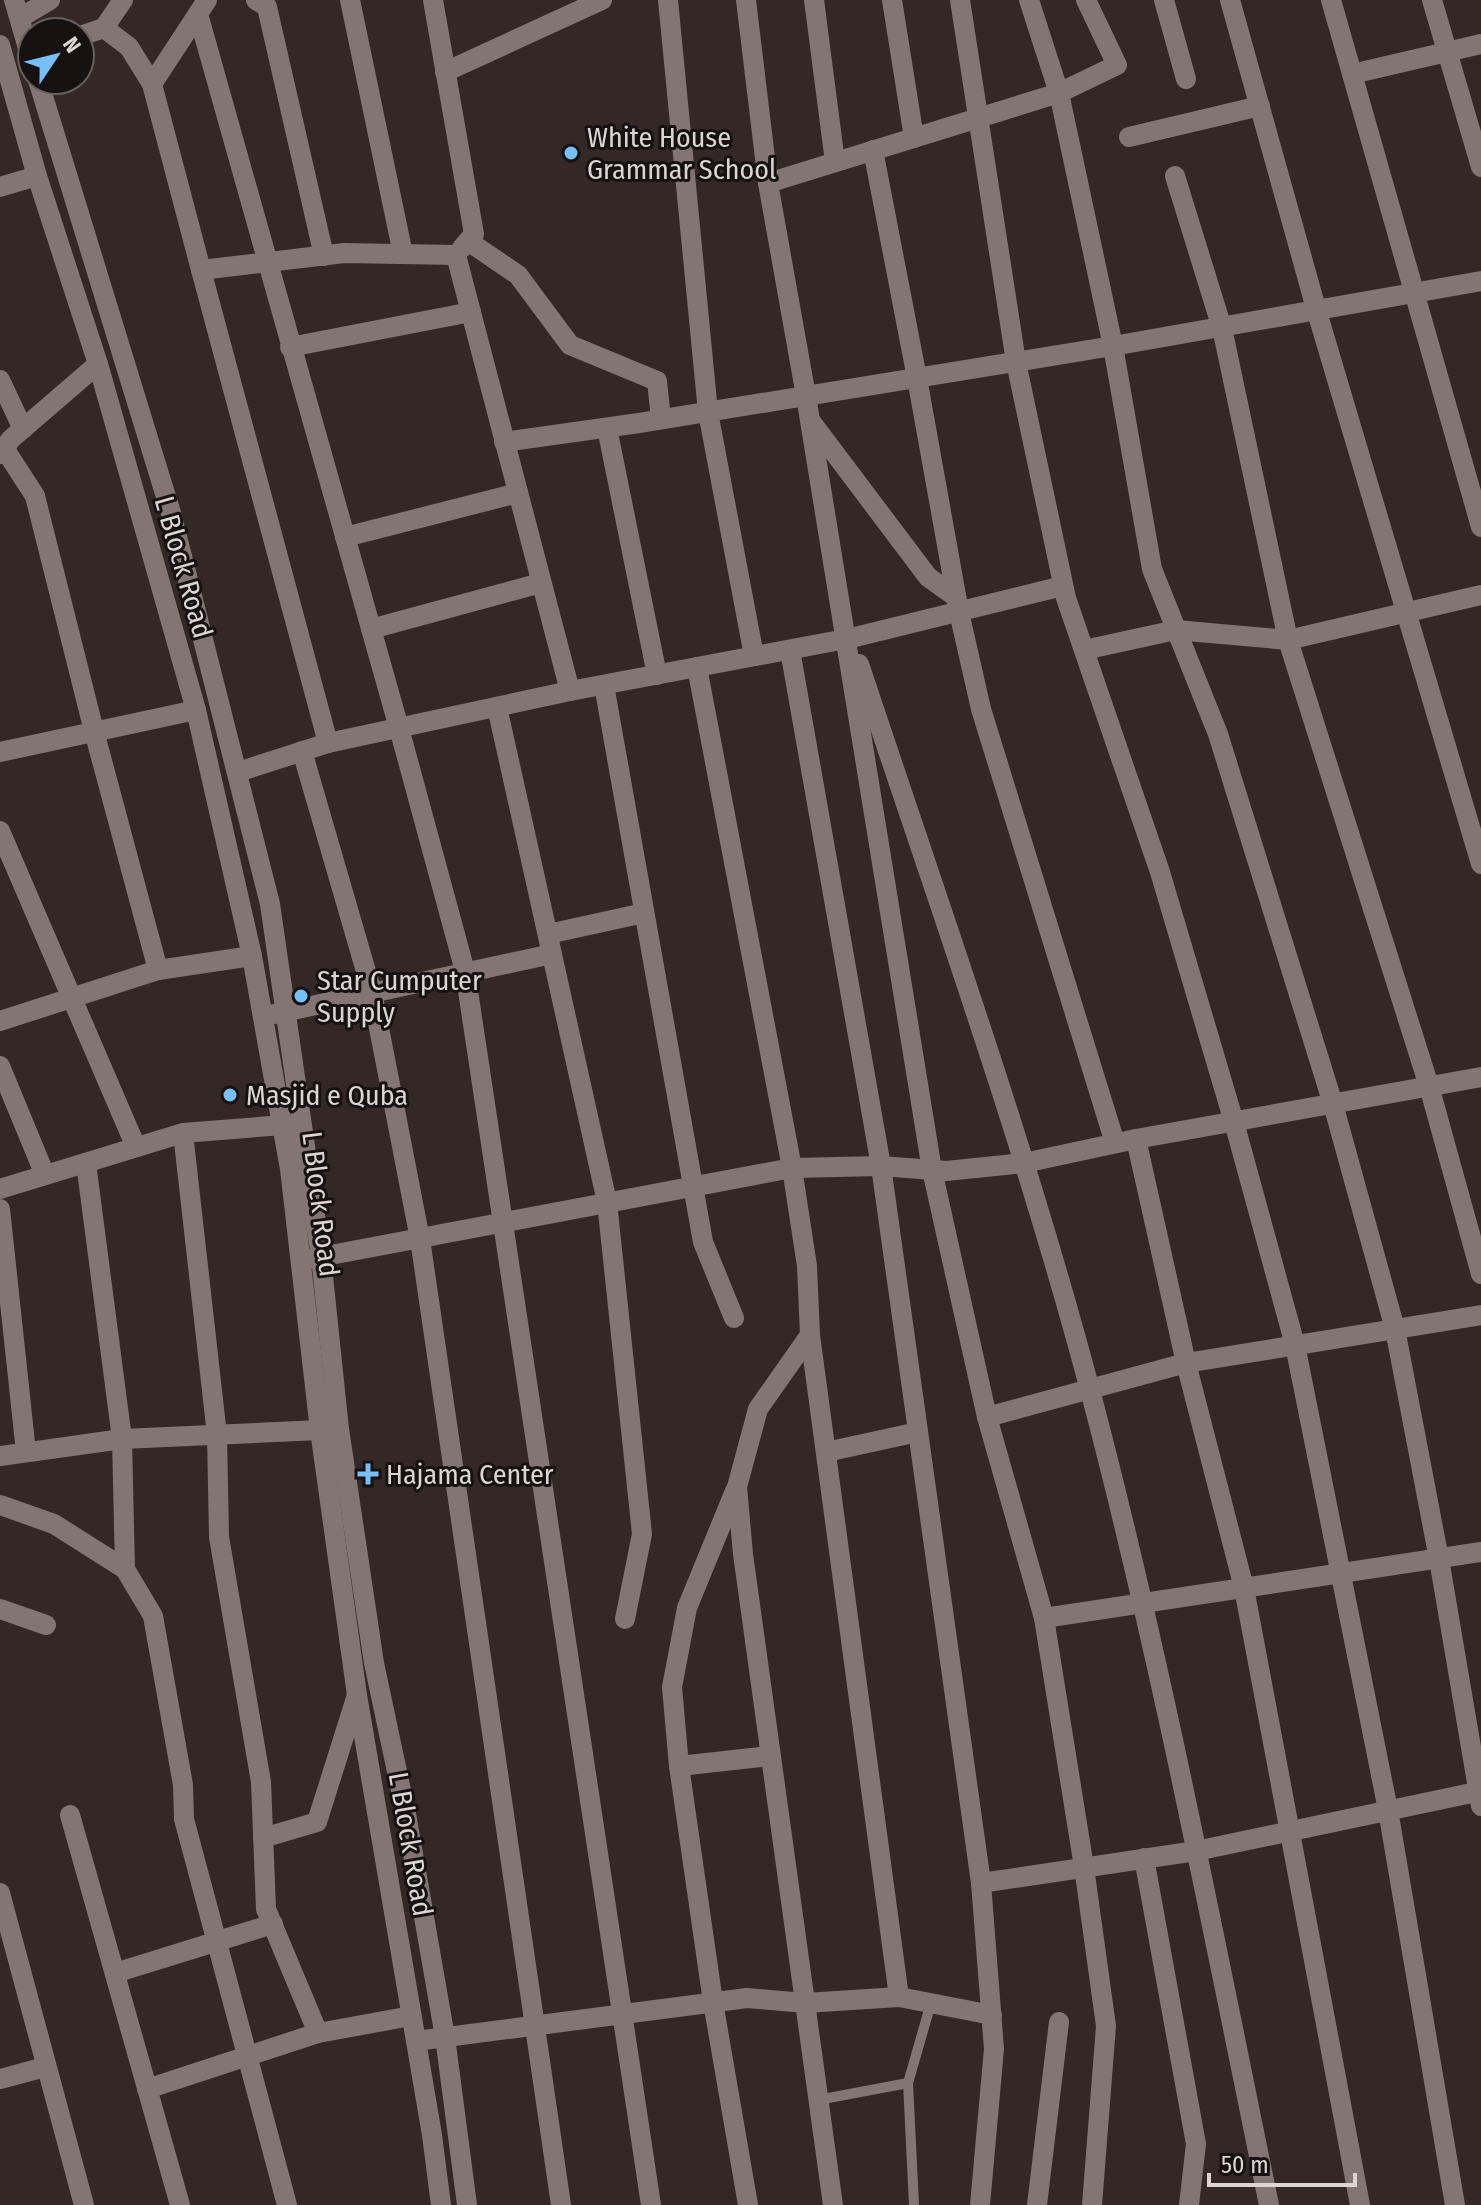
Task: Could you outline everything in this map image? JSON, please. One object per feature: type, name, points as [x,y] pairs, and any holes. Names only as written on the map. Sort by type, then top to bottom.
[{"type":"street","points":[[17,9],[50,0]]},
{"type":"street","points":[[96,31],[104,28],[123,0]]},
{"type":"street","points":[[256,0],[267,7],[324,256]]},
{"type":"street","points":[[350,0],[403,254]]},
{"type":"street","points":[[433,0],[474,234],[462,248],[471,312],[570,691]]},
{"type":"street","points":[[445,72],[602,0]]},
{"type":"street","points":[[668,0],[708,412],[754,656]]},
{"type":"street","points":[[746,0],[768,183],[848,638],[932,1170],[987,1417],[1044,1618],[1084,1867],[1106,2026],[1092,2205]]},
{"type":"street","points":[[814,0],[835,162]]},
{"type":"street","points":[[892,0],[914,138]]},
{"type":"street","points":[[960,0],[1016,362],[1063,586],[1160,872],[1234,1122],[1295,1345],[1388,1810],[1455,2205]]},
{"type":"street","points":[[981,1883],[1196,1851],[1388,1810],[1480,1796],[1395,1329],[1333,1104],[1218,734],[1152,569],[1113,346],[1059,93],[1029,0]]},
{"type":"street","points":[[768,183],[1059,93],[1117,65],[1086,0]]},
{"type":"street","points":[[1164,0],[1186,79]]},
{"type":"street","points":[[1230,0],[1317,312],[1481,864]]},
{"type":"street","points":[[1331,0],[1481,527]]},
{"type":"street","points":[[1432,0],[1481,167]]},
{"type":"street","points":[[152,84],[202,7]]},
{"type":"street","points":[[202,7],[266,263],[465,971],[651,2205]]},
{"type":"street","points":[[104,28],[129,47],[152,84],[328,743]]},
{"type":"street","points":[[1352,74],[1481,44]]},
{"type":"street","name":"L Block Road","points":[[0,45],[37,176],[98,364],[196,710],[265,1016],[283,1125],[320,1430],[357,1695],[432,2135],[441,2205]]},
{"type":"street","name":"L Block Road","points":[[43,96],[171,513],[270,904],[321,1257],[339,1429],[374,1663],[406,1814],[445,2037],[467,2205]]},
{"type":"street","points":[[1129,137],[1260,106]]},
{"type":"street","points":[[873,150],[957,605],[981,709],[1126,1141],[1244,1588],[1360,2205]]},
{"type":"street","points":[[0,187],[37,176]]},
{"type":"street","points":[[1175,176],[1222,328],[1288,640],[1429,1086],[1481,1274]]},
{"type":"street","points":[[201,270],[324,256],[403,254],[462,248],[518,275],[570,345],[657,381],[661,419]]},
{"type":"street","points":[[504,442],[1016,362],[1415,295],[1481,281]]},
{"type":"street","points":[[290,347],[471,312]]},
{"type":"street","points":[[98,364],[2,451],[35,496],[158,970]]},
{"type":"street","points":[[0,380],[23,429]]},
{"type":"street","points":[[809,419],[928,577],[957,605]]},
{"type":"street","points":[[607,428],[657,675]]},
{"type":"street","points":[[345,537],[518,493]]},
{"type":"street","points":[[371,629],[541,583]]},
{"type":"street","points":[[238,772],[328,743],[570,691],[848,638],[957,605],[1063,586]]},
{"type":"street","points":[[1084,650],[1176,630],[1288,640],[1481,595]]},
{"type":"street","points":[[848,638],[1024,1163],[1090,1389],[1143,1603],[1269,2205]]},
{"type":"street","points":[[790,650],[881,1166],[981,1883],[994,2049],[980,2205]]},
{"type":"street","points":[[697,667],[792,1168],[807,1266],[810,1335],[899,1997]]},
{"type":"street","points":[[604,685],[703,1242],[734,1318]]},
{"type":"street","points":[[497,707],[607,1202],[642,1534],[625,1619]]},
{"type":"street","points":[[0,752],[196,710]]},
{"type":"street","points":[[302,751],[372,992],[420,1239],[561,2205]]},
{"type":"street","points":[[0,831],[136,1147]]},
{"type":"street","points":[[265,1016],[465,971],[644,913]]},
{"type":"street","points":[[0,1021],[158,970],[252,956]]},
{"type":"street","points":[[0,1066],[45,1175]]},
{"type":"street","points":[[300,1261],[792,1168],[881,1166],[932,1170],[1024,1163],[1126,1141],[1481,1077]]},
{"type":"street","points":[[0,1189],[183,1133],[283,1125]]},
{"type":"street","points":[[183,1133],[217,1435],[219,1537],[261,1782],[266,1909],[318,2033]]},
{"type":"street","points":[[86,1163],[122,1439],[125,1569]]},
{"type":"street","points":[[0,1209],[26,1452]]},
{"type":"street","points":[[987,1417],[1186,1363],[1481,1315]]},
{"type":"street","points":[[748,2205],[713,2002],[679,1766],[672,1687],[687,1608],[737,1487],[758,1409],[810,1335]]},
{"type":"street","points":[[0,1456],[122,1439],[320,1430]]},
{"type":"street","points":[[826,1452],[918,1432]]},
{"type":"street","points":[[737,1487],[770,1756],[833,2205]]},
{"type":"street","points":[[0,1505],[54,1524],[125,1569],[153,1616],[183,1785],[184,1819],[287,2205]]},
{"type":"street","points":[[1044,1618],[1481,1552]]},
{"type":"street","points":[[0,1609],[46,1625]]},
{"type":"street","points":[[263,1838],[317,1822],[357,1695]]},
{"type":"street","points":[[679,1766],[770,1756]]},
{"type":"street","points":[[70,1815],[180,2205]]},
{"type":"street","points":[[1144,1858],[1196,2144],[1189,2205]]},
{"type":"street","points":[[0,1893],[84,2205]]},
{"type":"street","points":[[115,1973],[273,1924]]},
{"type":"street","points":[[416,2041],[747,1998],[805,2003],[899,1997],[992,2015]]},
{"type":"street","points":[[147,2089],[318,2033],[411,2016]]},
{"type":"street","points":[[1037,2205],[1059,2022]]},
{"type":"street","points":[[0,2079],[45,2067]]},
{"type":"lane","points":[[914,2205],[908,2083],[931,2003]]},
{"type":"lane","points":[[818,2100],[908,2083]]},
{"type":"place","name":"White House Grammar School","points":[[571,153]]},
{"type":"place","name":"Star Cumputer Supply","points":[[301,996]]},
{"type":"place","name":"Masjid e Quba","points":[[230,1095]]},
{"type":"place","name":"Hajama Center","points":[[368,1474]]}]
